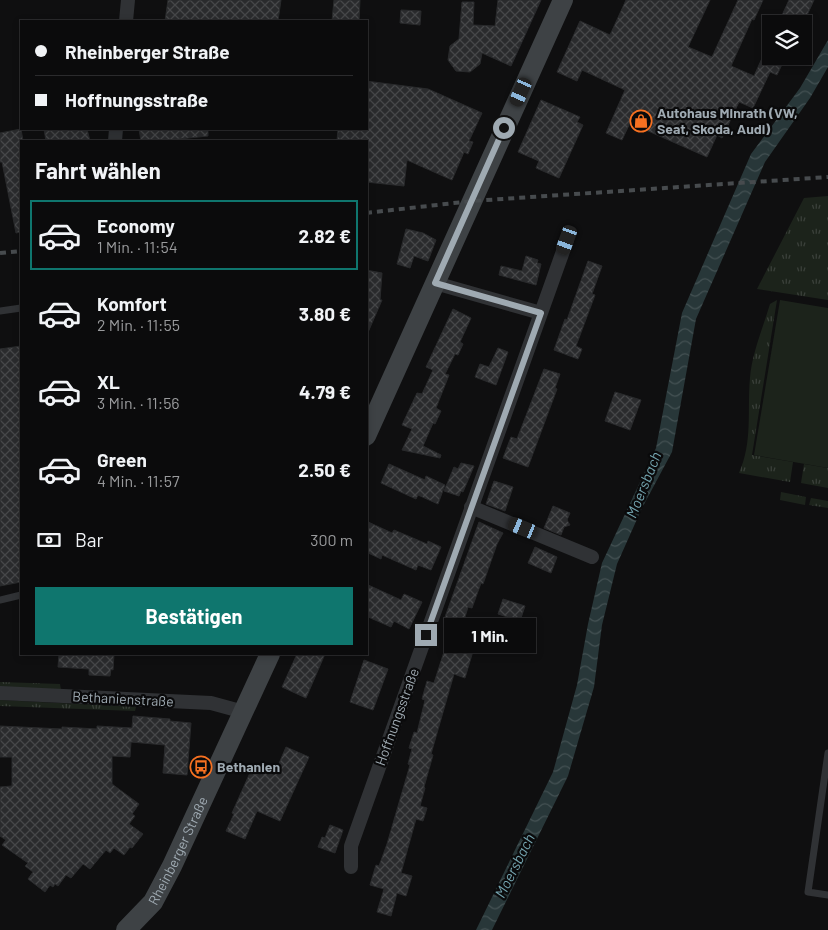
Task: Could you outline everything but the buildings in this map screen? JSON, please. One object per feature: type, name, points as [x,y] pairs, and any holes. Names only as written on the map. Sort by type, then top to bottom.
[{"type":"main road","points":[[368,432],[563,0]]},
{"type":"main road","name":"Rheinberger Straße","points":[[126,930],[153,902],[270,655]]},
{"type":"street","points":[[126,20],[128,0]]},
{"type":"street","name":"Hoffnungsstraße","points":[[351,867],[351,846],[567,240]]},
{"type":"street","points":[[435,283],[541,313]]},
{"type":"street","points":[[472,507],[592,556]]},
{"type":"street","name":"Bethanienstraße","points":[[0,693],[210,703],[244,712]]},
{"type":"lane","points":[[0,311],[20,308]]},
{"type":"lane","points":[[0,600],[20,595]]},
{"type":"lane","points":[[828,754],[808,892],[828,895]]},
{"type":"green space","points":[[828,196],[828,300],[757,289],[804,198]]},
{"type":"green space","points":[[777,300],[752,455],[793,462],[790,482],[739,473],[748,438],[750,378],[753,359],[770,304]]},
{"type":"green space","points":[[780,300],[828,308],[828,468],[754,455]]},
{"type":"green space","points":[[804,464],[828,468],[828,488],[801,483]]},
{"type":"green space","points":[[781,492],[806,497],[805,505],[780,500]]},
{"type":"green space","points":[[811,498],[828,501],[828,508],[809,505]]},
{"type":"green space","points":[[0,682],[60,684],[61,690],[0,687]]},
{"type":"green space","points":[[0,700],[136,707],[135,711],[0,706]]},
{"type":"water","name":"Moersbach","points":[[828,40],[828,67],[810,98],[765,162],[696,319],[672,452],[642,508],[617,564],[602,625],[594,687],[568,776],[492,930],[476,930],[553,772],[577,685],[602,563],[656,448],[682,313],[751,154],[800,88]]},
{"type":"railway","points":[[368,213],[472,201],[828,177]]},
{"type":"railway","points":[[0,253],[20,251]]},
{"type":"place","name":"Autohaus Minrath (VW, Seat, Skoda, Audi)","points":[[641,121]]},
{"type":"place","name":"Bethanien","points":[[201,767]]},
{"type":"route","points":[[426,635],[526,350],[541,313],[435,283],[504,128]]}]
